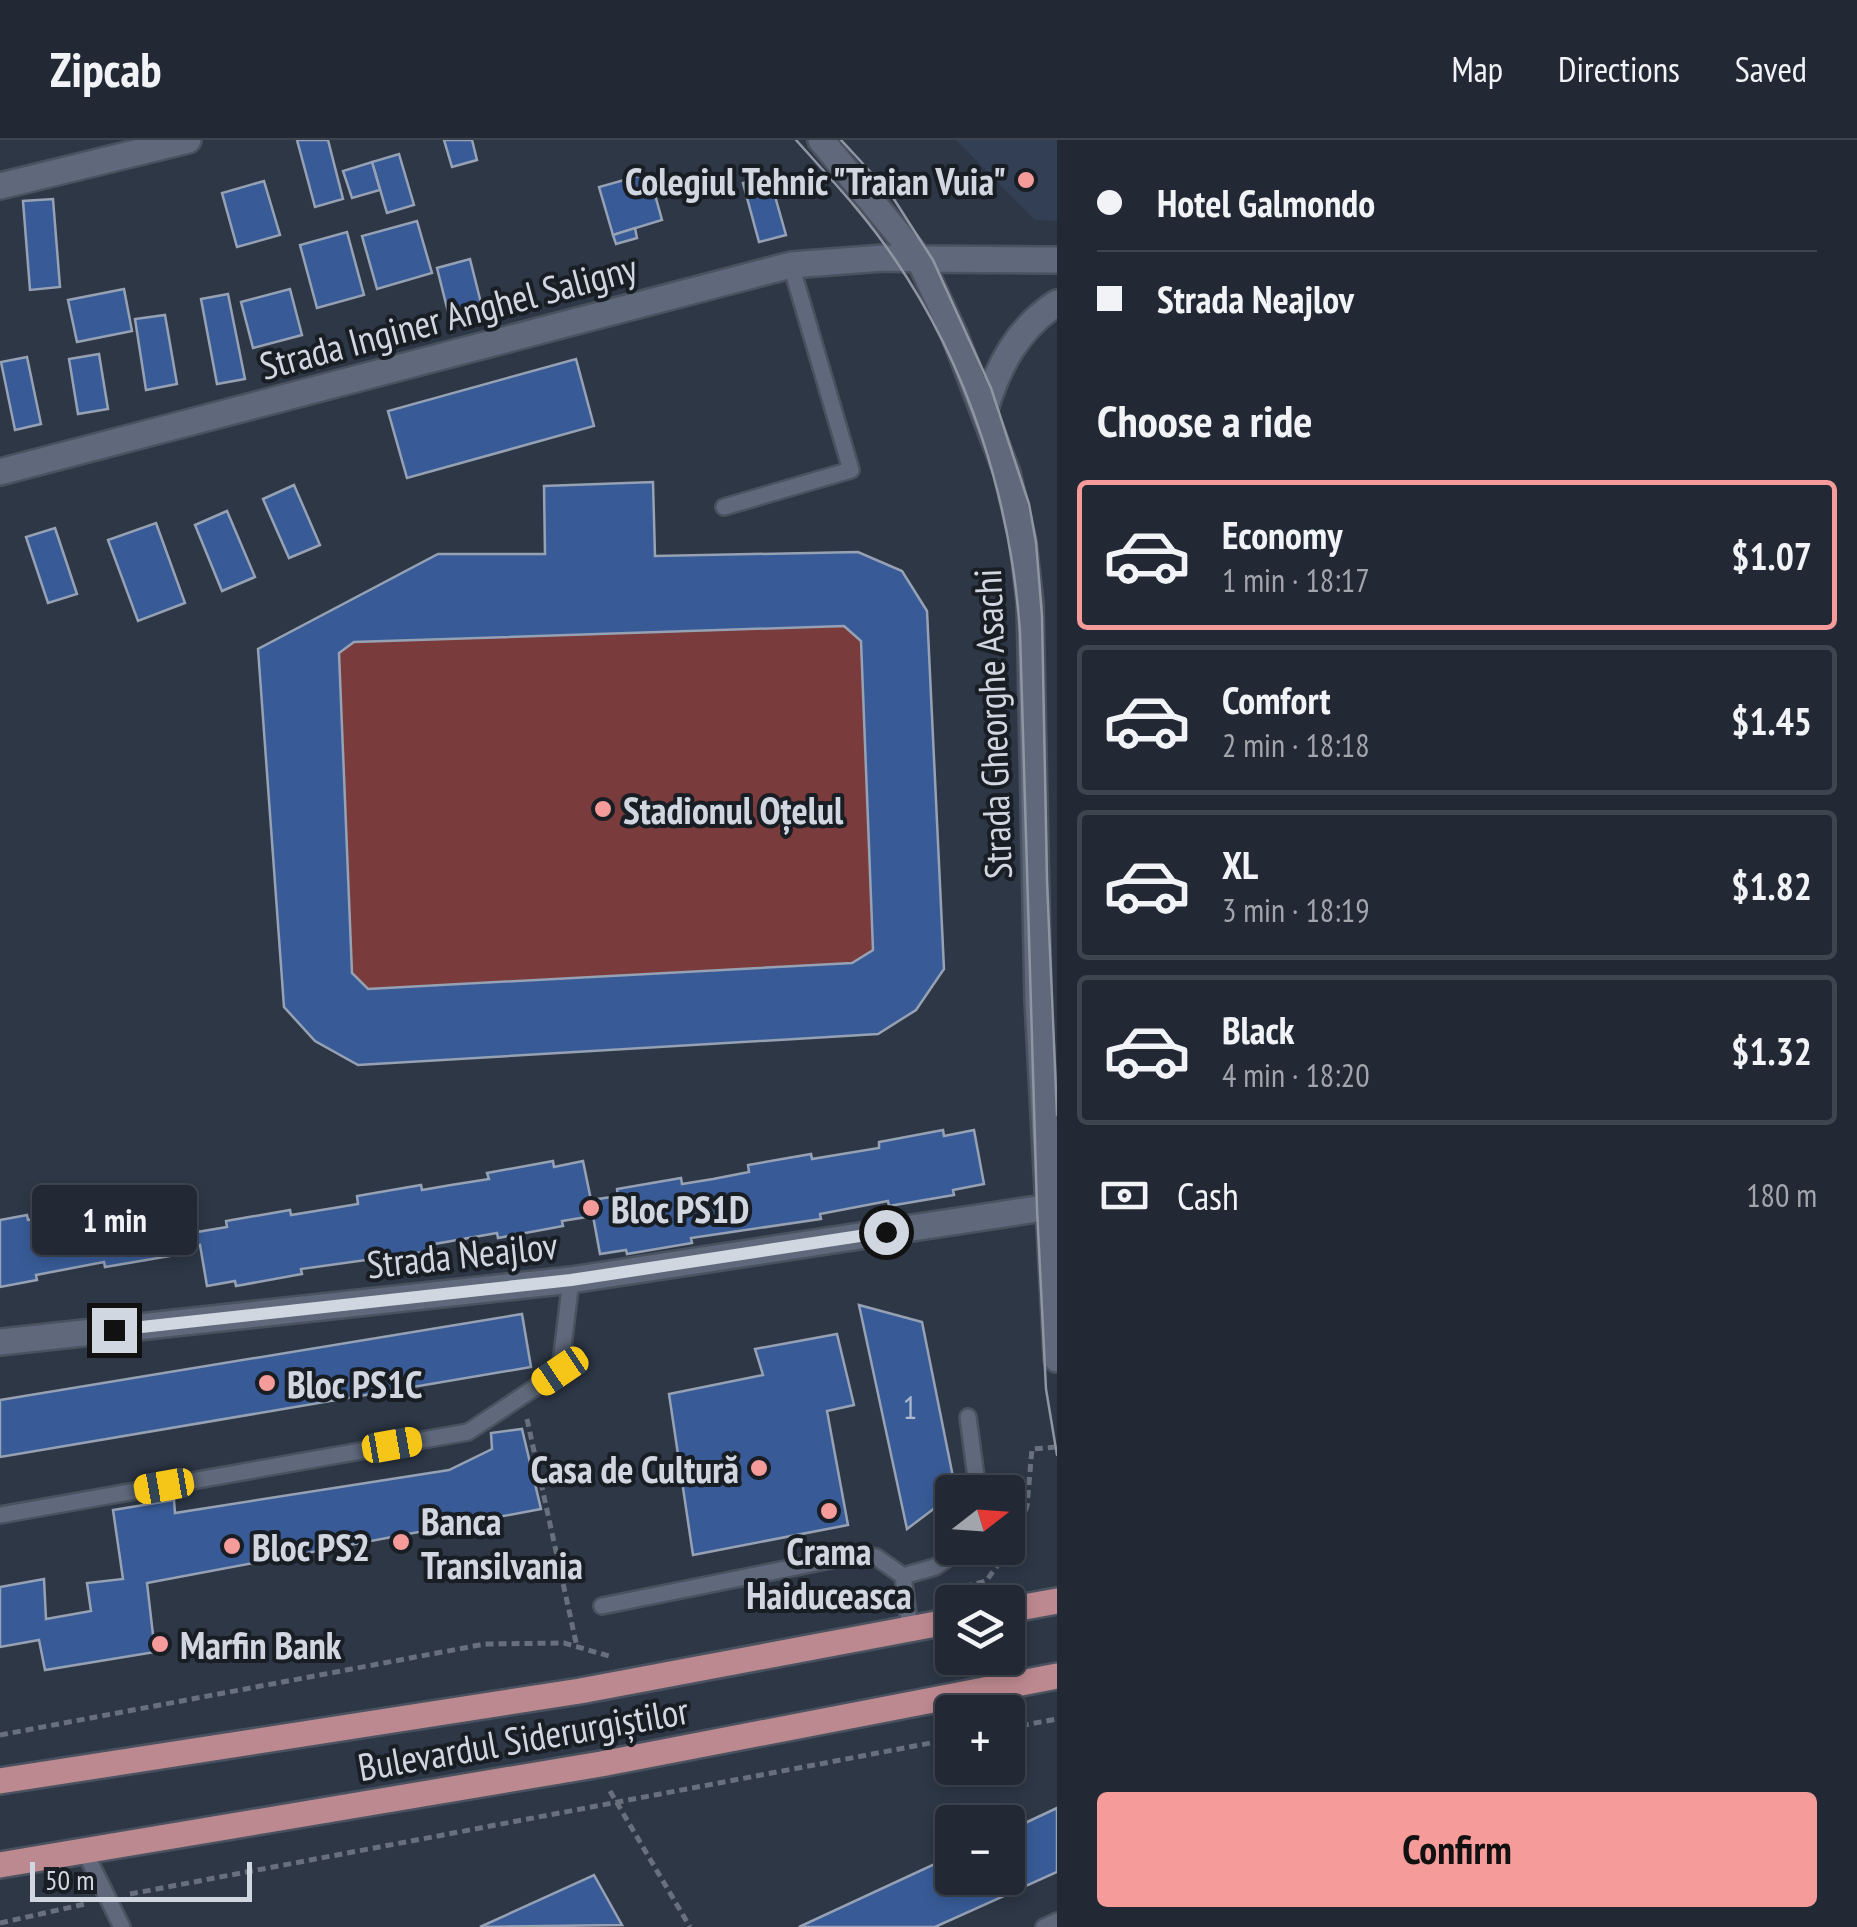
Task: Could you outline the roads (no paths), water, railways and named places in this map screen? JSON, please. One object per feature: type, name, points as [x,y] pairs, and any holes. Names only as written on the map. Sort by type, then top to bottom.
[{"type":"main road","points":[[1025,1607],[1057,1601]]},
{"type":"main road","name":"Bulevardul Siderurgiștilor","points":[[0,1781],[580,1691],[935,1624]]},
{"type":"main road","name":"Bulevardul Siderurgiștilor","points":[[0,1865],[600,1764],[1051,1673]]},
{"type":"street","points":[[0,186],[188,140]]},
{"type":"street","name":"Strada Gheorghe Asachi","points":[[821,140],[919,260],[984,408],[1007,473],[1023,542],[1030,603],[1035,901],[1057,1360]]},
{"type":"street","name":"Strada Inginer Anghel Saligny","points":[[0,472],[791,265],[883,258],[1057,260]]},
{"type":"street","points":[[984,408],[1010,351],[1034,318],[1057,303]]},
{"type":"street","name":"Strada Neajlov","points":[[0,1342],[571,1280],[1037,1209],[1048,1211]]},
{"type":"lane","points":[[724,506],[850,470],[791,265]]},
{"type":"lane","points":[[0,1515],[468,1432],[560,1371],[571,1280]]},
{"type":"lane","points":[[968,1417],[976,1475]]},
{"type":"lane","points":[[602,1606],[860,1554],[876,1557],[902,1576],[910,1629]]},
{"type":"lane","points":[[902,1576],[938,1565]]},
{"type":"lane","points":[[84,1850],[122,1927]]},
{"type":"lane","points":[[1044,1927],[1057,1921]]},
{"type":"tram line","points":[[796,140],[872,227],[921,300],[944,344],[982,437],[1007,534],[1020,632],[1037,1209],[1046,1389],[1057,1455]]},
{"type":"tram line","points":[[841,140],[890,193],[933,260],[991,388],[1029,504],[1042,616],[1057,1115]]},
{"type":"place","name":"Colegiul Tehnic \"Traian Vuia\"","points":[[1026,180]]},
{"type":"place","name":"Stadionul Oțelul","points":[[603,809]]},
{"type":"place","name":"Bloc PS1D","points":[[591,1208]]},
{"type":"place","name":"Bloc PS1C","points":[[267,1383]]},
{"type":"place","name":"Casa de Cultură","points":[[759,1468]]},
{"type":"place","name":"Crama Haiduceasca","points":[[829,1511]]},
{"type":"place","name":"Banca Transilvania","points":[[401,1542]]},
{"type":"place","name":"Bloc PS2","points":[[232,1546]]},
{"type":"place","name":"Marfin Bank","points":[[160,1644]]}]
